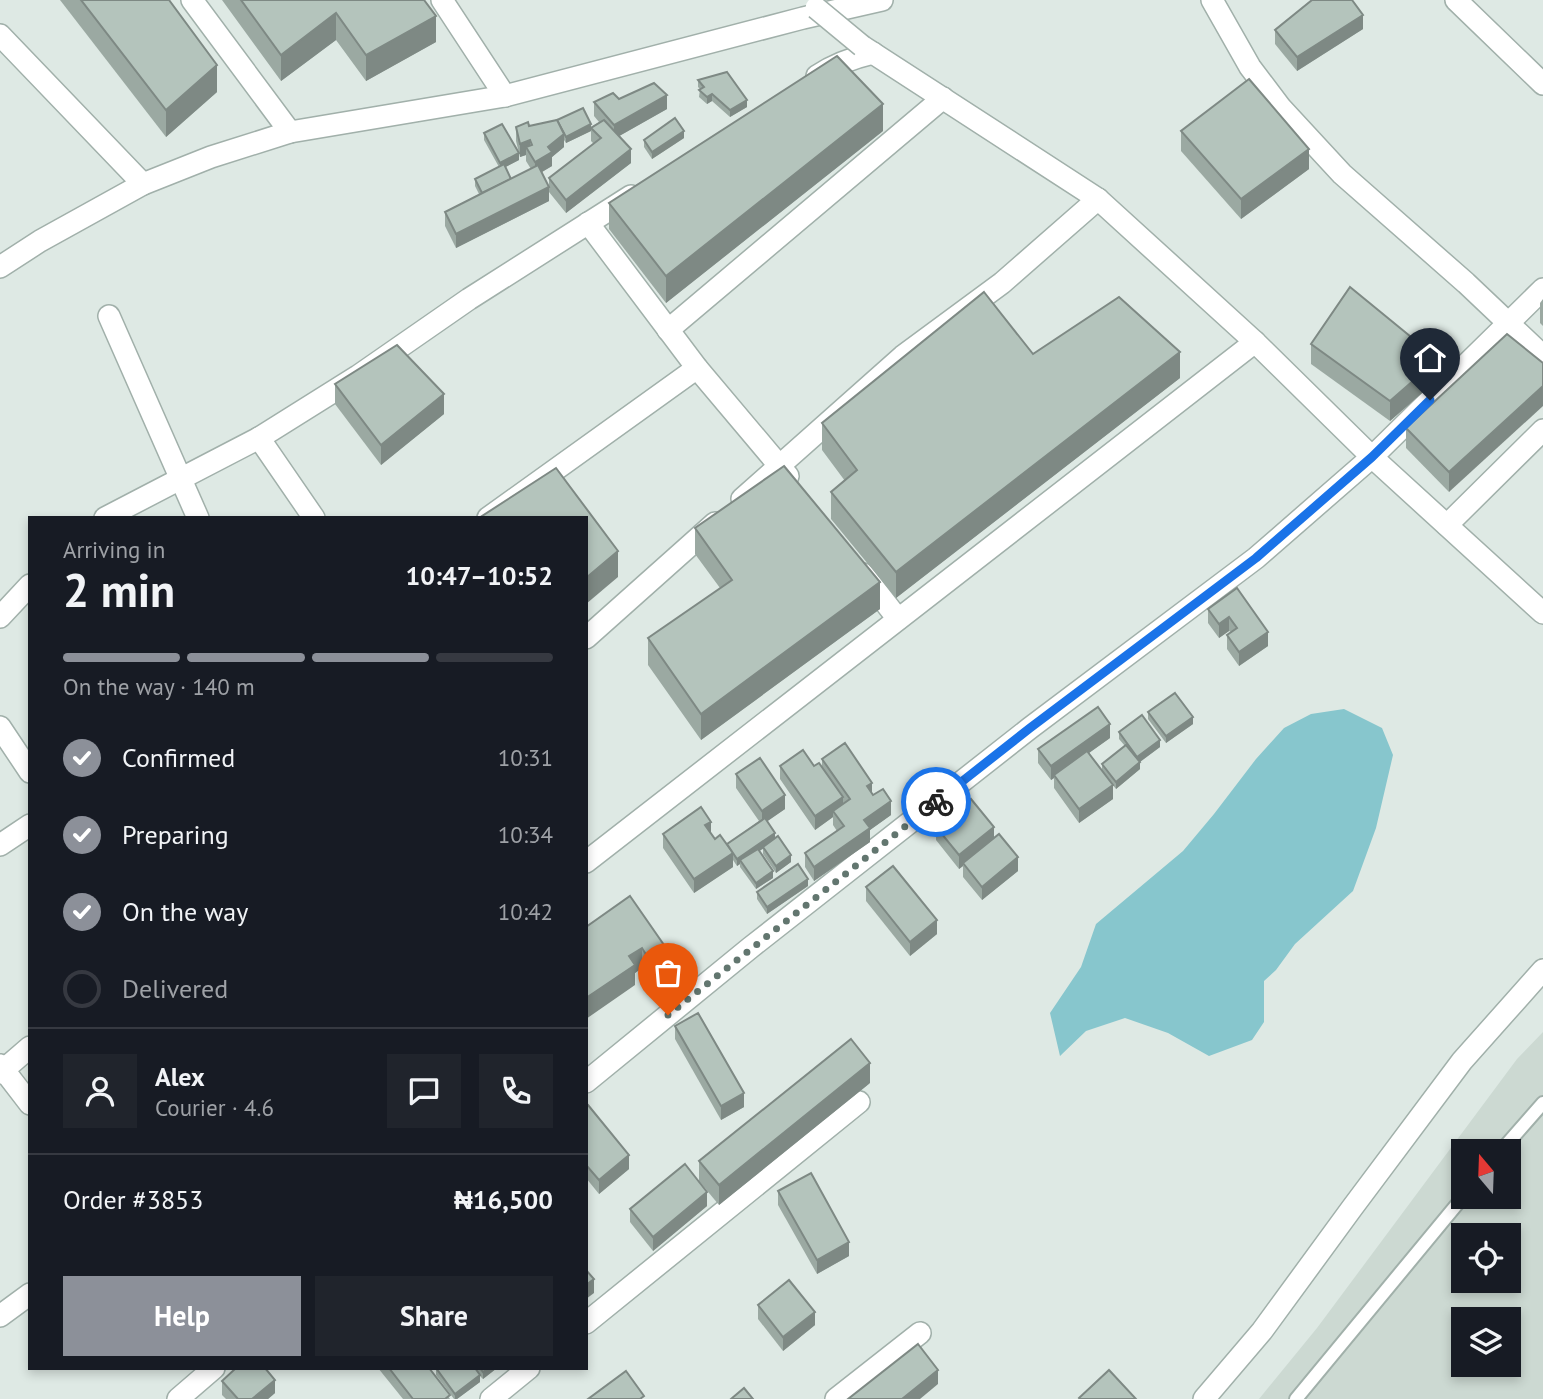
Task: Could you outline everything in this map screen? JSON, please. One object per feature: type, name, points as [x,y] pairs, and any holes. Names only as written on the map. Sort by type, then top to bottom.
[{"type":"street","points":[[192,0],[290,132]]},
{"type":"street","points":[[442,0],[505,96]]},
{"type":"street","points":[[0,267],[40,241],[143,184],[211,156],[290,132],[505,96],[882,0]]},
{"type":"street","points":[[1212,0],[1250,67],[1290,118],[1342,174],[1466,283],[1543,356]]},
{"type":"street","points":[[1456,0],[1543,84]]},
{"type":"street","points":[[810,4],[867,49],[1098,199],[1255,342],[1372,457],[1543,613]]},
{"type":"street","points":[[0,35],[143,184]]},
{"type":"street","points":[[796,90],[828,68],[867,49]]},
{"type":"street","points":[[668,330],[943,98]]},
{"type":"street","points":[[109,516],[259,438],[358,376],[469,299],[643,189]]},
{"type":"street","points":[[588,636],[903,356],[1002,283],[1098,199]]},
{"type":"street","points":[[588,223],[697,368],[797,487]]},
{"type":"street","points":[[588,1080],[750,948],[1030,728],[1256,558],[1372,457],[1543,289]]},
{"type":"street","points":[[109,316],[197,516]]},
{"type":"street","points":[[588,860],[1255,342]]},
{"type":"street","points":[[491,516],[697,368]]},
{"type":"street","points":[[1447,525],[1543,430]]},
{"type":"street","points":[[259,438],[313,516]]},
{"type":"street","points":[[847,553],[898,619]]},
{"type":"street","points":[[0,617],[28,587]]},
{"type":"street","points":[[0,727],[28,769]]},
{"type":"street","points":[[0,845],[28,826]]},
{"type":"street","points":[[1204,1399],[1262,1331],[1462,1062],[1543,970]]},
{"type":"street","points":[[28,1049],[1,1069],[28,1102]]},
{"type":"street","points":[[588,1321],[859,1102]]},
{"type":"street","points":[[0,1317],[28,1296]]},
{"type":"street","points":[[836,1399],[920,1333]]},
{"type":"street","points":[[185,1397],[212,1370]]},
{"type":"street","points":[[491,1399],[527,1370]]},
{"type":"lane","points":[[1511,1139],[1543,1103]]},
{"type":"lane","points":[[1296,1399],[1452,1209]]},
{"type":"shaded area","points":[[1543,1032],[1543,1399],[1259,1399],[1317,1328],[1451,1148],[1451,1209],[1521,1209],[1521,1139],[1458,1139],[1517,1059]]},
{"type":"water","points":[[1344,709],[1382,728],[1393,755],[1376,828],[1353,891],[1295,944],[1276,970],[1264,981],[1264,1022],[1252,1040],[1209,1056],[1168,1033],[1125,1018],[1086,1031],[1060,1056],[1050,1013],[1081,967],[1096,924],[1183,851],[1284,728],[1311,714]]},
{"type":"building","points":[[81,0],[169,0],[217,65],[166,110]]},
{"type":"building","points":[[241,0],[424,0],[436,16],[366,55],[336,13],[281,55]]},
{"type":"building","points":[[1312,0],[1352,0],[1363,15],[1297,57],[1275,30]]},
{"type":"building","points":[[837,56],[883,104],[666,276],[609,203]]},
{"type":"building","points":[[727,72],[747,100],[730,110],[712,94],[707,97],[699,90],[704,87],[698,80]]},
{"type":"building","points":[[1249,79],[1309,149],[1241,199],[1181,131]]},
{"type":"building","points":[[654,83],[667,95],[614,125],[594,102],[613,93],[619,99]]},
{"type":"building","points":[[583,108],[591,124],[566,137],[557,120]]},
{"type":"building","points":[[675,118],[684,131],[652,152],[644,140]]},
{"type":"building","points":[[557,120],[564,134],[548,147],[552,152],[535,162],[526,147],[532,145],[530,140],[520,144],[516,127],[528,122],[529,126]]},
{"type":"building","points":[[604,120],[631,149],[566,200],[549,178],[601,138],[591,128]]},
{"type":"building","points":[[502,124],[519,153],[500,163],[484,133]]},
{"type":"building","points":[[504,164],[511,179],[482,193],[475,179]]},
{"type":"building","points":[[538,165],[549,187],[456,234],[445,212]]},
{"type":"building","points":[[1350,287],[1438,359],[1390,401],[1311,344]]},
{"type":"building","points":[[984,292],[1033,354],[1119,297],[1180,352],[896,572],[831,492],[857,470],[822,423]]},
{"type":"building","points":[[1507,334],[1543,363],[1543,386],[1449,472],[1406,428]]},
{"type":"building","points":[[397,345],[444,394],[381,445],[335,384]]},
{"type":"building","points":[[784,466],[880,582],[701,714],[648,638],[732,580],[695,528]]},
{"type":"building","points":[[556,468],[618,551],[588,576],[588,516],[482,516]]},
{"type":"building","points":[[1237,588],[1268,632],[1239,652],[1227,635],[1237,628],[1229,617],[1219,624],[1208,609]]},
{"type":"building","points":[[1175,693],[1193,717],[1166,736],[1148,712]]},
{"type":"building","points":[[1098,707],[1110,724],[1051,766],[1038,749]]},
{"type":"building","points":[[1142,715],[1160,740],[1137,757],[1119,732]]},
{"type":"building","points":[[845,743],[872,783],[867,786],[873,795],[883,789],[891,801],[864,820],[870,828],[814,867],[805,853],[844,826],[833,811],[850,799],[822,759]]},
{"type":"building","points":[[1126,745],[1140,762],[1116,782],[1102,764]]},
{"type":"building","points":[[803,750],[814,766],[819,763],[843,797],[815,816],[780,766]]},
{"type":"building","points":[[1087,751],[1113,785],[1079,809],[1054,775]]},
{"type":"building","points":[[760,758],[785,795],[762,811],[736,774]]},
{"type":"building","points":[[971,799],[994,827],[959,855],[936,827]]},
{"type":"building","points":[[701,807],[711,822],[705,825],[715,839],[720,835],[733,853],[694,879],[663,834]]},
{"type":"building","points":[[765,818],[775,833],[737,859],[727,844]]},
{"type":"building","points":[[999,834],[1018,857],[982,887],[963,863]]},
{"type":"building","points":[[778,836],[791,855],[776,866],[763,847]]},
{"type":"building","points":[[758,849],[773,871],[756,883],[740,860]]},
{"type":"building","points":[[798,864],[808,879],[767,907],[757,892]]},
{"type":"building","points":[[893,866],[937,920],[910,942],[866,887]]},
{"type":"building","points":[[630,896],[664,945],[647,956],[642,948],[629,956],[635,965],[588,997],[588,926]]},
{"type":"building","points":[[698,1013],[744,1093],[721,1106],[675,1026]]},
{"type":"building","points":[[851,1039],[870,1063],[719,1185],[699,1161]]},
{"type":"building","points":[[588,1105],[629,1155],[599,1180],[588,1167]]},
{"type":"building","points":[[685,1164],[707,1192],[653,1237],[630,1209]]},
{"type":"building","points":[[811,1173],[849,1242],[817,1260],[778,1191]]},
{"type":"building","points":[[588,1272],[594,1279],[588,1284]]},
{"type":"building","points":[[789,1280],[815,1312],[783,1337],[758,1305]]},
{"type":"building","points":[[918,1344],[938,1370],[902,1399],[848,1399]]},
{"type":"building","points":[[234,1370],[267,1370],[275,1380],[252,1399],[238,1399],[222,1381]]},
{"type":"building","points":[[391,1370],[431,1370],[450,1395],[445,1399],[413,1399]]},
{"type":"building","points":[[437,1370],[476,1370],[480,1375],[455,1394]]},
{"type":"building","points":[[1109,1370],[1136,1399],[1079,1398]]},
{"type":"building","points":[[626,1371],[644,1396],[640,1399],[588,1399]]},
{"type":"building","points":[[744,1388],[753,1399],[731,1399]]},
{"type":"way so far","points":[[668,1015],[936,802]]},
{"type":"route","points":[[936,802],[1256,558],[1372,457],[1430,400]]}]
